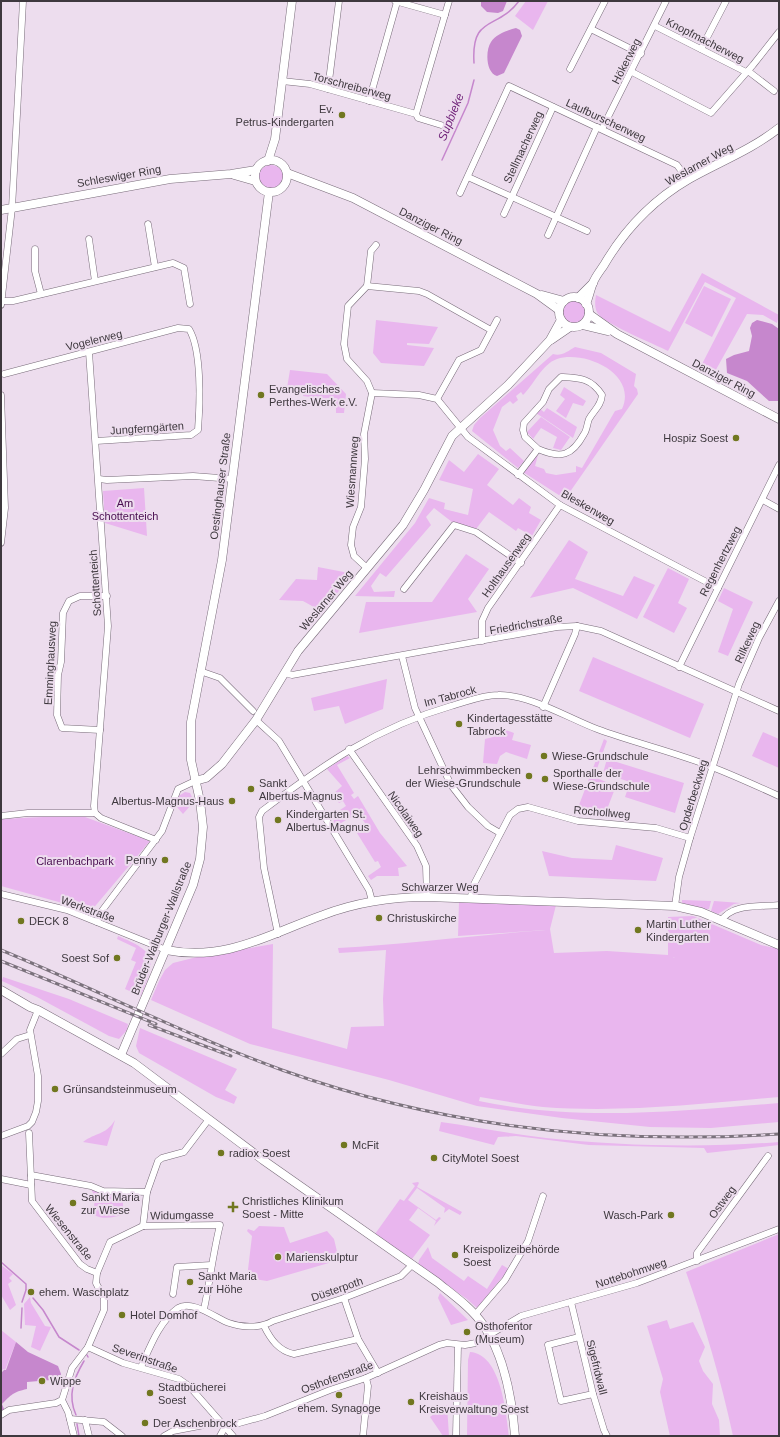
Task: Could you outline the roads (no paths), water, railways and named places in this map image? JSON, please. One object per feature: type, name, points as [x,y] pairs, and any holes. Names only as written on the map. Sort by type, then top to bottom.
[{"type":"street","points":[[1,305],[12,208],[23,1]]},
{"type":"street","points":[[268,161],[275,140],[292,1]]},
{"type":"street","points":[[328,89],[339,1]]},
{"type":"street","points":[[369,101],[395,1],[445,15]]},
{"type":"street","points":[[416,114],[449,1]]},
{"type":"street","points":[[570,69],[605,1]]},
{"type":"street","name":"Hökerweg","points":[[548,235],[599,128],[632,72],[666,1]]},
{"type":"street","points":[[701,49],[726,1]]},
{"type":"street","name":"Knopfmacherweg","points":[[654,26],[747,71],[774,91]]},
{"type":"street","points":[[591,29],[640,54]]},
{"type":"street","points":[[632,72],[711,113],[779,32]]},
{"type":"street","name":"Torschreiberweg","points":[[282,80],[328,89],[416,114],[418,118],[442,125]]},
{"type":"street","name":"Laufburschenweg","points":[[468,177],[509,86],[677,165],[688,180]]},
{"type":"street","name":"Stellmacherweg","points":[[504,214],[553,107]]},
{"type":"street","name":"Weslarner Weg","points":[[578,298],[593,283],[626,231],[655,203],[688,180],[756,144],[779,128]]},
{"type":"street","points":[[275,140],[278,162]]},
{"type":"street","points":[[263,162],[278,162],[285,168],[287,173],[286,183],[278,190],[268,192],[263,190],[256,181],[256,170],[263,162]]},
{"type":"street","name":"Schleswiger Ring","points":[[1,210],[170,179],[231,174],[256,170]]},
{"type":"street","name":"Danziger Ring","points":[[287,173],[353,198],[537,294],[558,310]]},
{"type":"street","name":"Schleswiger Ring","points":[[231,174],[256,181]]},
{"type":"street","points":[[460,193],[468,177],[586,231]]},
{"type":"street","name":"Danziger Ring","points":[[286,183],[312,183]]},
{"type":"street","name":"Oestinghauser Straße","points":[[195,782],[191,760],[190,735],[200,671],[222,560],[268,192]]},
{"type":"street","points":[[148,224],[155,267]]},
{"type":"street","points":[[88,239],[95,282]]},
{"type":"street","points":[[376,246],[371,251],[367,286],[348,306],[344,344],[347,359],[367,381],[372,393],[419,395],[437,399],[459,360],[481,350],[497,320]]},
{"type":"street","points":[[35,249],[35,272],[41,294]]},
{"type":"street","points":[[1,301],[13,301],[173,263],[184,268],[190,304]]},
{"type":"street","name":"Weslarner Weg","points":[[586,304],[593,283]]},
{"type":"street","points":[[367,286],[418,291],[427,294],[491,330]]},
{"type":"street","name":"Danziger Ring","points":[[537,294],[564,301]]},
{"type":"street","points":[[568,298],[578,298],[586,304],[589,314],[583,325],[570,327],[561,320],[558,310],[568,298]]},
{"type":"street","name":"Danziger Ring","points":[[589,314],[616,334],[779,419]]},
{"type":"street","name":"Weslarner Weg","points":[[550,340],[561,320]]},
{"type":"street","name":"Danziger Ring","points":[[583,325],[616,334]]},
{"type":"street","name":"Weslarner Weg","points":[[195,782],[206,778],[214,772],[256,720],[298,651],[403,526],[424,490],[446,444],[462,425],[508,385],[550,340],[570,327]]},
{"type":"street","name":"Vogelerweg","points":[[2,372],[89,352],[178,328],[189,328],[194,337],[199,382],[198,430]]},
{"type":"street","name":"Schottenteich","points":[[89,352],[107,596],[108,634],[94,806],[95,813]]},
{"type":"street","points":[[1,380],[4,377],[2,372]]},
{"type":"street","points":[[561,377],[583,378],[598,388],[602,395],[601,403],[589,420],[585,433],[572,452],[562,455],[551,454],[538,449],[525,437],[523,430],[524,423],[543,402],[549,389],[561,377]]},
{"type":"street","name":"Wiesmannweg","points":[[367,568],[354,556],[352,540],[353,527],[361,507],[365,459],[364,434],[372,393]]},
{"type":"street","points":[[1,395],[5,508],[1,543]]},
{"type":"street","name":"Bleskenweg","points":[[437,399],[462,425],[468,437],[560,505],[718,588]]},
{"type":"street","name":"Jungferngärten","points":[[96,441],[191,435],[198,430]]},
{"type":"street","points":[[518,475],[538,449]]},
{"type":"street","name":"Regenhertzweg","points":[[679,667],[779,465]]},
{"type":"street","points":[[99,478],[107,480],[193,476],[233,479]]},
{"type":"street","points":[[763,500],[779,509]]},
{"type":"street","name":"Holthausenweg","points":[[482,641],[482,621],[488,608],[521,563],[560,505]]},
{"type":"street","points":[[404,589],[454,525],[476,532],[521,563]]},
{"type":"street","name":"Emminghausweg","points":[[100,730],[62,728],[57,714],[58,675],[61,662],[63,612],[69,601],[80,596],[107,596]]},
{"type":"street","name":"Rilkeweg","points":[[737,692],[759,638],[779,601]]},
{"type":"street","points":[[543,707],[575,634],[577,626]]},
{"type":"street","name":"Friedrichstraße","points":[[285,673],[292,675],[557,627],[577,626],[601,631],[779,711]]},
{"type":"street","points":[[402,656],[418,716],[451,785],[468,807],[488,826],[500,833]]},
{"type":"street","points":[[200,671],[220,678],[253,711]]},
{"type":"street","name":"Opderbeckweg","points":[[675,906],[679,877],[690,838],[737,692]]},
{"type":"street","name":"Im Tabrock","points":[[278,934],[264,868],[258,817],[262,811],[350,749],[373,735],[418,716],[478,698],[498,695],[512,696],[598,729],[712,766],[779,796]]},
{"type":"street","points":[[256,720],[279,742],[369,890],[372,901]]},
{"type":"street","name":"Nicolaiweg","points":[[350,749],[417,846],[426,866],[427,897]]},
{"type":"street","points":[[98,922],[101,912],[156,840],[166,822],[178,789],[195,782]]},
{"type":"street","name":"Brüder-Walburger-Wallstraße","points":[[121,1055],[193,885],[200,859],[203,827],[200,801],[195,782]]},
{"type":"street","name":"Rochollweg","points":[[471,898],[472,888],[500,833],[510,815],[518,809],[528,807],[567,819],[656,828],[690,838]]},
{"type":"street","points":[[1,816],[28,813],[95,813],[101,818],[156,840]]},
{"type":"street","name":"Werkstraße","points":[[1,894],[67,910],[166,950]]},
{"type":"street","name":"Schwarzer Weg","points":[[166,950],[179,953],[198,953],[226,950],[278,934],[322,915],[372,901],[400,897],[471,898],[675,906],[701,912],[779,945]]},
{"type":"street","points":[[721,921],[724,915],[735,908],[779,905]]},
{"type":"street","points":[[1,990],[134,1063],[275,1168],[437,1282],[475,1314],[489,1335],[506,1378],[512,1406],[515,1436]]},
{"type":"street","points":[[1,1136],[28,1126],[32,1122],[36,1112],[38,1081],[30,1035],[30,1025],[38,1010]]},
{"type":"street","points":[[1,1054],[17,1039],[30,1035]]},
{"type":"street","points":[[143,1226],[146,1192],[158,1161],[168,1156],[183,1153],[209,1119]]},
{"type":"street","name":"Wiesenstraße","points":[[29,1133],[32,1201],[80,1264],[97,1273],[96,1284],[104,1298],[104,1310],[88,1347],[72,1368],[62,1400]]},
{"type":"street","name":"Ostweg","points":[[697,1261],[697,1253],[768,1156]]},
{"type":"street","points":[[31,1175],[91,1186],[103,1191],[146,1192]]},
{"type":"street","points":[[1,1179],[31,1185]]},
{"type":"street","points":[[475,1314],[506,1280],[528,1241],[543,1196]]},
{"type":"street","name":"Widumgasse","points":[[97,1273],[110,1242],[143,1226],[220,1225],[211,1265]]},
{"type":"street","name":"Nottebohmweg","points":[[465,1345],[476,1343],[521,1316],[637,1283],[779,1229]]},
{"type":"street","points":[[173,1294],[177,1267],[211,1265],[209,1287],[204,1310]]},
{"type":"street","name":"Düsterpoth","points":[[264,1326],[273,1321],[344,1298],[401,1276],[412,1265]]},
{"type":"street","points":[[344,1298],[358,1339],[378,1373]]},
{"type":"street","name":"Sigefridwall","points":[[571,1302],[593,1394],[604,1430],[608,1436]]},
{"type":"street","points":[[141,1367],[155,1336],[163,1324],[179,1308],[184,1306],[204,1310],[230,1324],[264,1326],[274,1342],[283,1352],[294,1354],[358,1339]]},
{"type":"street","points":[[579,1337],[548,1345],[561,1401],[593,1394]]},
{"type":"street","name":"Osthofenstraße","points":[[225,1427],[265,1416],[330,1390],[366,1378],[439,1345],[447,1343],[465,1345]]},
{"type":"street","points":[[456,1436],[458,1345]]},
{"type":"street","name":"Severinstraße","points":[[88,1347],[123,1363],[179,1379],[189,1386],[233,1436]]},
{"type":"street","points":[[363,1436],[368,1386],[366,1378]]},
{"type":"street","points":[[1,1415],[9,1410],[56,1403],[62,1400],[70,1419],[74,1436]]},
{"type":"street","points":[[70,1419],[104,1422],[122,1436]]},
{"type":"street","points":[[85,1420],[89,1436]]},
{"type":"street","points":[[164,1436],[173,1431],[220,1422]]},
{"type":"street","points":[[220,1436],[225,1427]]},
{"type":"waterway","name":"Supbieke","points":[[474,63],[474,47],[481,30],[511,10],[519,1]]},
{"type":"waterway","name":"Supbieke","points":[[442,160],[468,103],[474,80]]},
{"type":"waterway","points":[[1,1262],[26,1284],[26,1290],[22,1302]]},
{"type":"waterway","points":[[26,1290],[30,1294]]},
{"type":"waterway","points":[[33,1298],[43,1310],[59,1337],[79,1350]]},
{"type":"waterway","points":[[21,1328],[22,1308]]},
{"type":"waterway","points":[[76,1415],[72,1401],[73,1387],[77,1374],[84,1361]]},
{"type":"waterway","points":[[77,1424],[79,1436]]},
{"type":"railway","points":[[1,950],[211,1042],[282,1070],[342,1090],[403,1106],[527,1128],[589,1134],[652,1137],[716,1137],[779,1134]]},
{"type":"railway","points":[[1,961],[156,1024]]},
{"type":"railway","points":[[149,1025],[231,1056]]},
{"type":"place","name":"Ev. Petrus-Kindergarten","points":[[342,115]]},
{"type":"place","name":"Evangelisches Perthes-Werk e.V.","points":[[261,395]]},
{"type":"place","name":"Hospiz Soest","points":[[736,438]]},
{"type":"place","name":"Kindertagesstätte Tabrock","points":[[459,724]]},
{"type":"place","name":"Wiese-Grundschule","points":[[544,756]]},
{"type":"place","name":"Lehrschwimmbecken der Wiese-Grundschule","points":[[529,776]]},
{"type":"place","name":"Sporthalle der Wiese-Grundschule","points":[[545,779]]},
{"type":"place","name":"Sankt Albertus-Magnus","points":[[251,789]]},
{"type":"place","name":"Albertus-Magnus-Haus","points":[[232,801]]},
{"type":"place","name":"Kindergarten St. Albertus-Magnus","points":[[278,820]]},
{"type":"place","name":"Penny","points":[[165,860]]},
{"type":"place","name":"Christuskirche","points":[[379,918]]},
{"type":"place","name":"DECK 8","points":[[21,921]]},
{"type":"place","name":"Martin Luther Kindergarten","points":[[638,930]]},
{"type":"place","name":"Soest Sof","points":[[117,958]]},
{"type":"place","name":"Grünsandsteinmuseum","points":[[55,1089]]},
{"type":"place","name":"McFit","points":[[344,1145]]},
{"type":"place","name":"radiox Soest","points":[[221,1153]]},
{"type":"place","name":"CityMotel Soest","points":[[434,1158]]},
{"type":"place","name":"Sankt Maria zur Wiese","points":[[73,1203]]},
{"type":"place","name":"Christliches Klinikum Soest - Mitte","points":[[233,1207]]},
{"type":"place","name":"Wasch-Park","points":[[671,1215]]},
{"type":"place","name":"Kreispolizeibehörde Soest","points":[[455,1255]]},
{"type":"place","name":"Marienskulptur","points":[[278,1257]]},
{"type":"place","name":"Sankt Maria zur Höhe","points":[[190,1282]]},
{"type":"place","name":"ehem. Waschplatz","points":[[31,1292]]},
{"type":"place","name":"Hotel Domhof","points":[[122,1315]]},
{"type":"place","name":"Osthofentor (Museum)","points":[[467,1332]]},
{"type":"place","name":"Wippe","points":[[42,1381]]},
{"type":"place","name":"Stadtbücherei Soest","points":[[150,1393]]},
{"type":"place","name":"ehem. Synagoge","points":[[339,1395]]},
{"type":"place","name":"Kreishaus Kreisverwaltung Soest","points":[[411,1402]]},
{"type":"place","name":"Der Aschenbrock","points":[[145,1423]]},
{"type":"park label","name":"Am Schottenteich","points":[[125,509]]},
{"type":"park label","name":"Clarenbachpark","points":[[75,861]]}]
